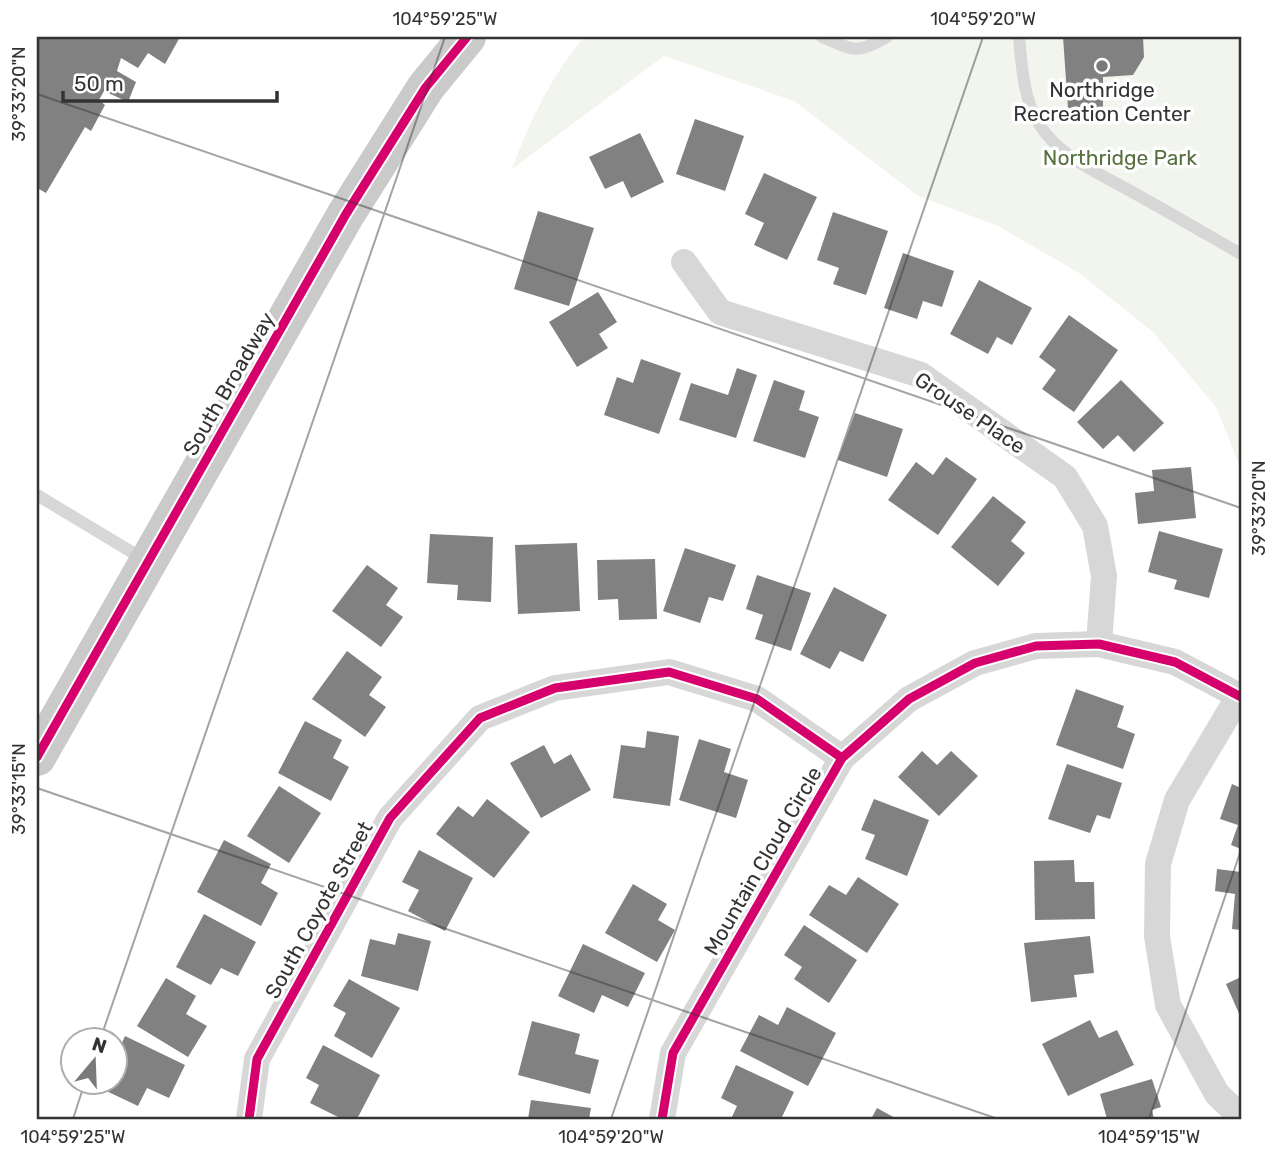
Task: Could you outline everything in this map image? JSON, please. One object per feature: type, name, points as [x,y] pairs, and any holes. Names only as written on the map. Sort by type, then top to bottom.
[{"type":"main road","name":"South Broadway","points":[[37,757],[346,214],[426,87],[467,37]]},
{"type":"street","name":"Grouse Place","points":[[684,262],[720,312],[921,375],[1065,477],[1095,526],[1104,576],[1099,644]]},
{"type":"street","name":"Mountain Cloud Circle","points":[[662,1119],[673,1053],[842,758],[909,699],[975,663],[1036,646],[1099,644],[1175,662],[1240,696]]},
{"type":"street","name":"South Coyote Street","points":[[249,1119],[257,1059],[390,818],[480,718],[555,688],[669,672],[757,699],[842,758]]},
{"type":"street","points":[[1240,696],[1177,800],[1158,864],[1157,936],[1168,1005],[1217,1094],[1241,1117]]},
{"type":"lane","points":[[822,37],[857,51],[887,37]]},
{"type":"lane","points":[[1019,37],[1027,99],[1050,139],[1078,161],[1241,254]]},
{"type":"lane","points":[[37,495],[148,562]]},
{"type":"green space","name":"Northridge Park","points":[[584,37],[1241,37],[1241,469],[1216,407],[1153,332],[1079,273],[998,226],[918,196],[794,101],[664,56],[512,169],[542,100]]},
{"type":"building","points":[[37,37],[180,37],[165,64],[148,53],[138,68],[121,58],[117,71],[136,82],[128,102],[104,91],[99,100],[105,105],[91,131],[85,127],[46,193],[37,188]]},
{"type":"building","name":"Northridge Recreation Center","points":[[1063,37],[1143,37],[1144,57],[1133,75],[1103,77],[1103,108],[1068,108]]},
{"type":"building","points":[[695,119],[744,136],[725,191],[676,174]]},
{"type":"building","points":[[640,133],[664,182],[631,198],[623,181],[605,189],[589,157]]},
{"type":"building","points":[[764,173],[817,197],[787,260],[754,245],[764,223],[745,214]]},
{"type":"building","points":[[538,211],[594,228],[569,306],[514,289]]},
{"type":"building","points":[[833,212],[888,231],[866,295],[833,284],[839,268],[817,260]]},
{"type":"building","points":[[903,253],[954,271],[942,307],[923,301],[917,319],[884,308]]},
{"type":"building","points":[[979,280],[1032,308],[1012,345],[997,337],[988,354],[950,334]]},
{"type":"building","points":[[598,292],[617,322],[599,334],[608,348],[577,367],[549,322]]},
{"type":"building","points":[[1069,315],[1118,350],[1074,412],[1042,389],[1056,370],[1039,357]]},
{"type":"building","points":[[641,359],[681,373],[659,434],[604,415],[617,377],[633,383]]},
{"type":"building","points":[[737,368],[757,375],[736,438],[679,420],[691,383],[728,395]]},
{"type":"building","points":[[774,380],[805,391],[799,410],[819,417],[805,458],[753,441]]},
{"type":"building","points":[[1121,380],[1164,423],[1134,452],[1118,435],[1103,449],[1077,422]]},
{"type":"building","points":[[855,413],[903,429],[887,477],[838,460]]},
{"type":"building","points":[[946,457],[977,479],[938,535],[888,500],[916,462],[933,475]]},
{"type":"building","points":[[1191,467],[1196,518],[1138,524],[1135,493],[1154,491],[1152,470]]},
{"type":"building","points":[[993,496],[1026,522],[1011,541],[1025,553],[998,586],[951,547]]},
{"type":"building","points":[[1159,531],[1223,549],[1209,598],[1174,589],[1177,580],[1148,572]]},
{"type":"building","points":[[430,534],[493,537],[491,602],[457,600],[458,585],[427,583]]},
{"type":"building","points":[[577,543],[580,611],[518,614],[515,545]]},
{"type":"building","points":[[685,548],[736,565],[723,601],[709,597],[700,623],[663,611]]},
{"type":"building","points":[[655,559],[657,619],[619,620],[618,599],[598,600],[597,560]]},
{"type":"building","points":[[367,565],[398,588],[386,605],[403,617],[381,647],[332,611]]},
{"type":"building","points":[[757,575],[811,593],[791,651],[755,639],[763,615],[746,609]]},
{"type":"building","points":[[834,587],[887,615],[863,662],[840,651],[830,669],[800,654]]},
{"type":"building","points":[[347,651],[382,677],[369,695],[386,707],[365,737],[312,699]]},
{"type":"building","points":[[1076,689],[1124,706],[1117,727],[1135,734],[1123,769],[1056,745]]},
{"type":"building","points":[[305,721],[342,740],[333,758],[349,767],[331,801],[278,773]]},
{"type":"building","points":[[647,731],[679,736],[670,806],[613,798],[621,745],[645,748]]},
{"type":"building","points":[[699,739],[731,749],[724,772],[748,780],[736,818],[679,800]]},
{"type":"building","points":[[544,745],[554,764],[571,754],[591,790],[541,818],[510,763]]},
{"type":"building","points":[[922,751],[937,765],[951,751],[978,776],[939,816],[898,777]]},
{"type":"building","points":[[1067,764],[1122,783],[1110,819],[1097,815],[1090,833],[1048,819]]},
{"type":"building","points":[[1232,784],[1241,788],[1241,849],[1231,845],[1238,825],[1220,819]]},
{"type":"building","points":[[279,786],[321,813],[289,863],[247,836]]},
{"type":"building","points":[[487,799],[530,832],[494,878],[436,834],[458,806],[473,817]]},
{"type":"building","points":[[874,799],[929,820],[907,876],[865,859],[875,835],[861,830]]},
{"type":"building","points":[[224,840],[271,864],[261,883],[278,893],[261,926],[197,892]]},
{"type":"building","points":[[419,850],[473,878],[445,931],[408,911],[419,890],[402,882]]},
{"type":"building","points":[[1074,860],[1075,882],[1094,882],[1095,919],[1035,920],[1034,861]]},
{"type":"building","points":[[1217,869],[1241,872],[1241,930],[1232,929],[1235,894],[1215,891]]},
{"type":"building","points":[[858,877],[899,904],[867,953],[809,915],[829,885],[846,895]]},
{"type":"building","points":[[633,884],[667,904],[658,920],[675,930],[657,962],[605,933]]},
{"type":"building","points":[[204,914],[256,942],[238,976],[221,968],[211,985],[176,967]]},
{"type":"building","points":[[804,925],[857,960],[829,1003],[794,979],[802,967],[784,955]]},
{"type":"building","points":[[398,933],[431,941],[418,991],[361,976],[370,939],[395,945]]},
{"type":"building","points":[[1090,936],[1094,973],[1074,975],[1077,997],[1031,1002],[1024,943]]},
{"type":"building","points":[[583,944],[645,973],[628,1007],[602,995],[594,1013],[558,996]]},
{"type":"building","points":[[1241,977],[1241,1018],[1226,984]]},
{"type":"building","points":[[166,978],[196,996],[186,1014],[207,1026],[188,1057],[137,1026]]},
{"type":"building","points":[[349,979],[400,1008],[372,1058],[334,1036],[346,1013],[333,1006]]},
{"type":"building","points":[[787,1007],[836,1033],[808,1086],[740,1051],[759,1015],[778,1025]]},
{"type":"building","points":[[1090,1020],[1099,1038],[1117,1030],[1134,1065],[1068,1096],[1042,1044]]},
{"type":"building","points":[[532,1021],[580,1034],[575,1054],[599,1060],[590,1094],[518,1075]]},
{"type":"building","points":[[130,1038],[185,1065],[169,1098],[147,1088],[138,1106],[117,1096],[130,1096]]},
{"type":"building","points":[[323,1045],[380,1075],[357,1119],[342,1119],[310,1103],[319,1085],[306,1078]]},
{"type":"building","points":[[736,1065],[794,1092],[781,1119],[731,1119],[737,1106],[721,1098]]},
{"type":"building","points":[[1152,1079],[1161,1107],[1152,1110],[1154,1119],[1107,1119],[1100,1094]]},
{"type":"building","points":[[531,1100],[591,1108],[589,1119],[528,1119]]},
{"type":"building","points":[[877,1108],[897,1119],[871,1119]]},
{"type":"cycle path","points":[[37,757],[346,214],[426,87],[467,37]]},
{"type":"cycle path","points":[[662,1119],[673,1053],[842,758],[909,699],[975,663],[1036,646],[1099,644],[1175,662],[1241,697]]},
{"type":"cycle path","points":[[249,1119],[257,1059],[390,818],[480,718],[555,688],[669,672],[757,699],[842,758]]},
{"type":"place","name":"Northridge Recreation Center","points":[[1102,66]]}]
